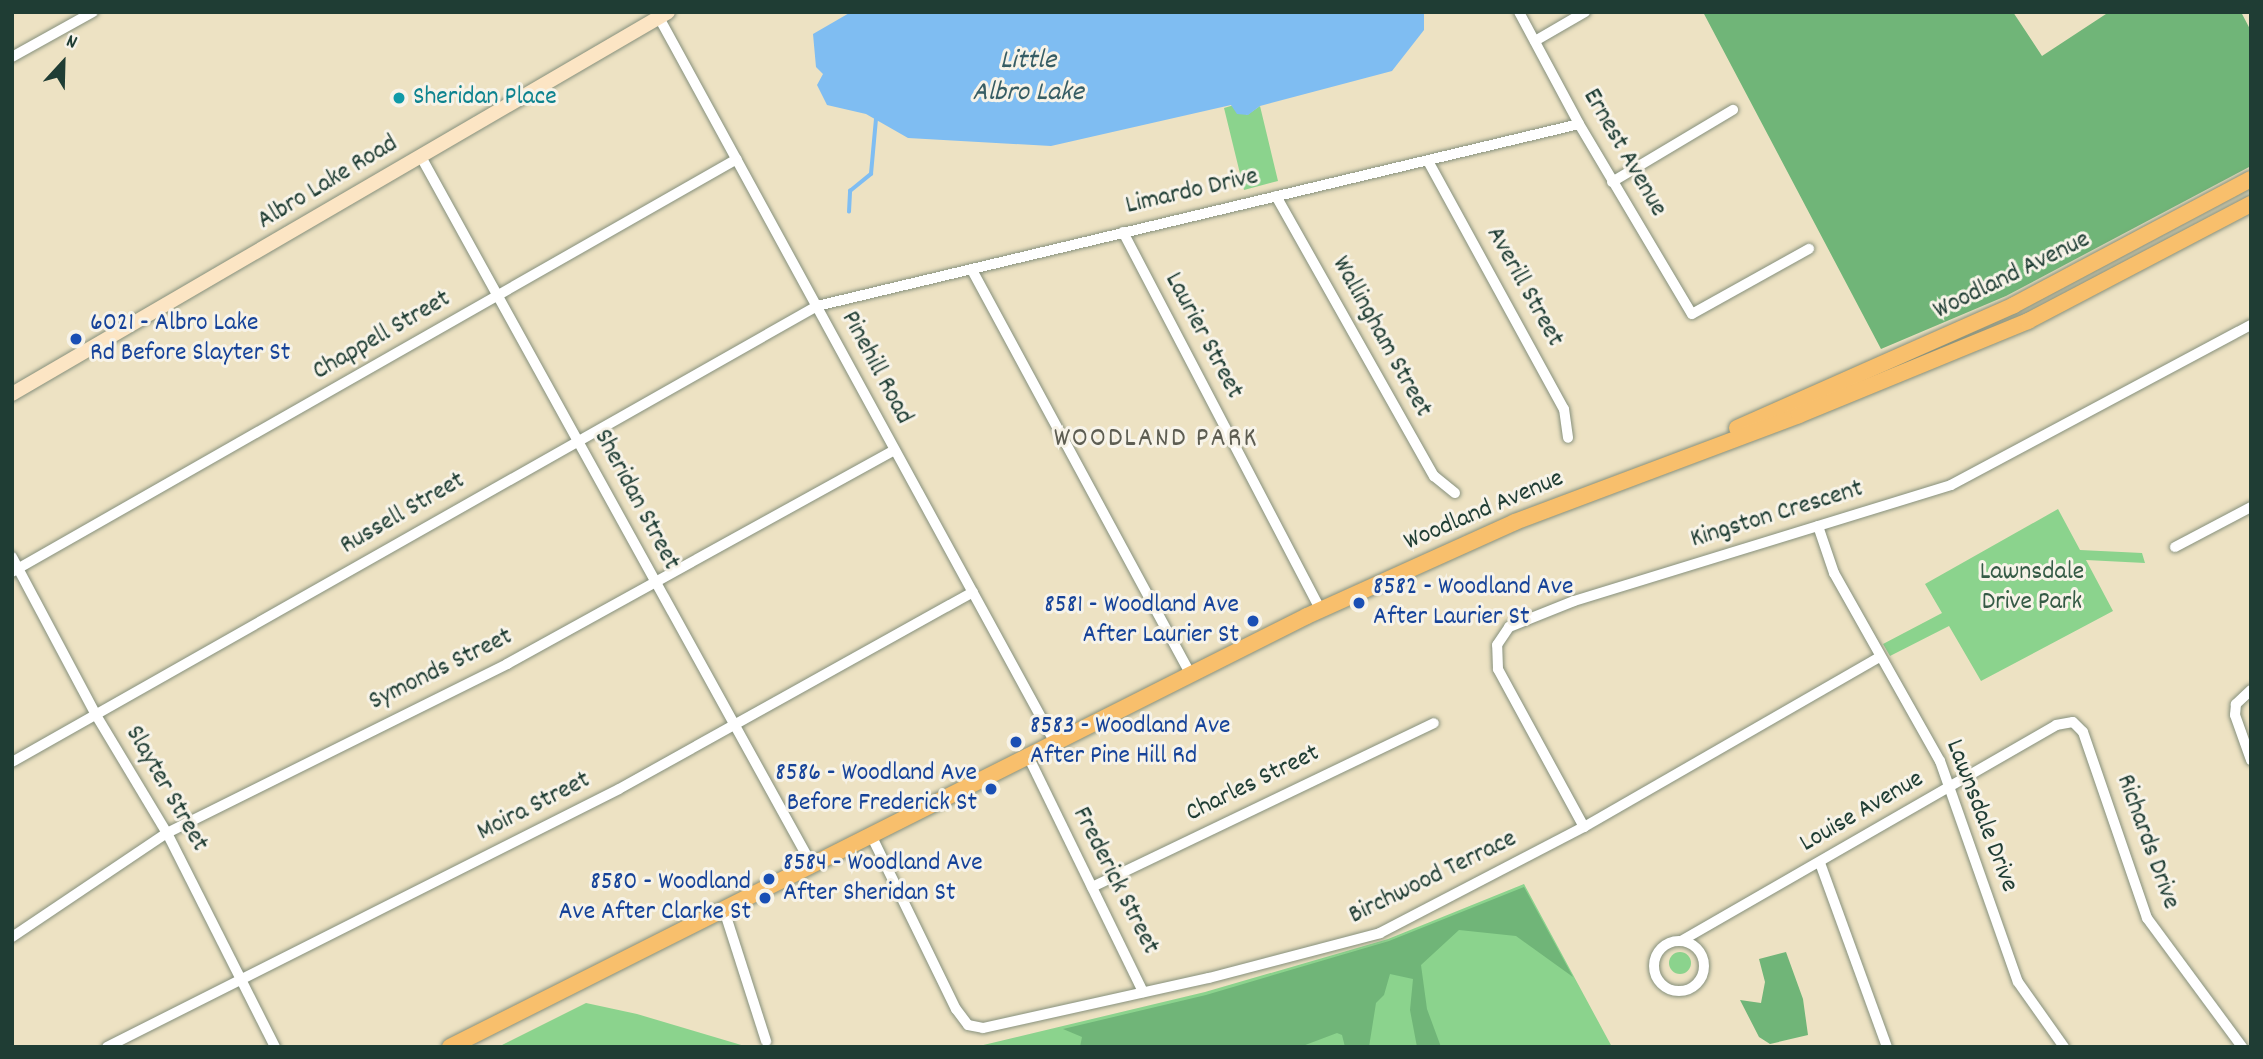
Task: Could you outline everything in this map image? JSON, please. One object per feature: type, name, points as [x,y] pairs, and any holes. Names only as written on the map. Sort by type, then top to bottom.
[{"type":"main road","name":"Woodland Avenue","points":[[1637,474],[2014,305],[2251,180]]},
{"type":"main road","name":"Woodland Avenue","points":[[450,1047],[724,911],[1027,754],[1321,610],[1515,522],[1824,405],[2028,321],[2249,206]]},
{"type":"street","points":[[12,57],[93,12]]},
{"type":"street","name":"Ernest Avenue","points":[[1519,12],[1612,182],[1692,314],[1809,249]]},
{"type":"street","points":[[1535,41],[1585,12]]},
{"type":"street","name":"Albro Lake Road","points":[[12,394],[661,14]]},
{"type":"street","name":"Pinehill Road","points":[[661,14],[894,450],[1054,741]]},
{"type":"street","points":[[1612,182],[1734,110]]},
{"type":"street","name":"Limardo Drive","points":[[817,306],[1579,124]]},
{"type":"street","name":"Sheridan Street","points":[[421,155],[501,296],[655,584],[737,724],[812,865]]},
{"type":"street","name":"Chappell Street","points":[[15,570],[501,296],[737,159]]},
{"type":"street","name":"Averill Street","points":[[1428,161],[1564,408],[1568,438]]},
{"type":"street","name":"Wallingham Street","points":[[1276,196],[1434,476],[1455,493]]},
{"type":"street","name":"Laurier Street","points":[[1123,232],[1321,610]]},
{"type":"street","points":[[972,270],[1191,675]]},
{"type":"street","name":"Russell Street","points":[[12,762],[817,306]]},
{"type":"street","name":"Kingston Crescent","points":[[1584,827],[1498,669],[1495,653],[1504,632],[1574,601],[1965,479],[2251,325]]},
{"type":"street","name":"Symonds Street","points":[[12,937],[167,833],[506,664],[894,450]]},
{"type":"street","points":[[2175,547],[2251,507]]},
{"type":"street","name":"Lawnsdale Drive","points":[[1818,526],[1835,573],[1940,761],[2018,982],[2064,1047]]},
{"type":"street","name":"Slayter Street","points":[[12,557],[15,570],[96,715],[167,833],[275,1047]]},
{"type":"street","name":"Moira Street","points":[[107,1047],[242,981],[737,724],[973,592]]},
{"type":"street","name":"Birchwood Terrace","points":[[871,835],[964,1023],[983,1028],[1366,939],[1584,827],[1880,657]]},
{"type":"street","points":[[2251,690],[2236,704],[2235,715],[2251,760]]},
{"type":"street","name":"Louise Avenue","points":[[1681,941],[2066,722]]},
{"type":"street","name":"Richards Drive","points":[[2066,722],[2083,732],[2147,918],[2242,1047]]},
{"type":"street","name":"Charles Street","points":[[1092,887],[1434,723]]},
{"type":"street","name":"Frederick Street","points":[[1027,754],[1143,992]]},
{"type":"street","points":[[1821,863],[1887,1047]]},
{"type":"street","points":[[724,911],[766,1041]]},
{"type":"street","points":[[1681,941],[1701,955],[1703,971],[1694,985],[1679,990],[1664,986],[1654,965],[1666,945],[1681,941]]},
{"type":"green space","points":[[1703,12],[2013,12],[2042,56],[2109,12],[2241,12],[2251,31],[2251,166],[2006,296],[1881,349]]},
{"type":"green space","points":[[1234,105],[1247,115],[1260,106],[1278,181],[1244,190],[1224,108]]},
{"type":"green space","name":"Lawnsdale Drive Park","points":[[2058,509],[2080,550],[2142,553],[2145,563],[2086,560],[2113,611],[1981,681],[1949,626],[1890,656],[1883,644],[1942,613],[1925,584]]},
{"type":"green space","points":[[1524,884],[1612,1047],[975,1047],[1205,992],[1388,939]]},
{"type":"green space","points":[[1524,887],[1573,977],[1516,936],[1459,930],[1421,965],[1427,1009],[1441,1047],[1417,1047],[1410,1010],[1413,979],[1390,974],[1384,995],[1376,1003],[1369,1047],[1345,1047],[1342,1035],[1337,1033],[1300,1047],[1080,1047],[1082,1037],[1063,1029],[1206,995],[1389,941]]},
{"type":"green space","points":[[1680,952],[1688,955],[1691,963],[1688,971],[1680,974],[1672,971],[1669,963],[1672,955]]},
{"type":"green space","points":[[1786,952],[1803,999],[1808,1035],[1770,1044],[1759,1037],[1740,1000],[1761,1003],[1765,982],[1759,959]]},
{"type":"green space","points":[[586,1003],[637,1014],[748,1047],[498,1047]]},
{"type":"water","name":"Little Albro Lake","points":[[851,12],[1424,12],[1424,30],[1392,71],[1260,106],[1248,115],[1237,114],[1231,105],[1051,146],[908,138],[866,114],[827,105],[817,85],[823,74],[816,67],[813,34]]},
{"type":"waterway","points":[[849,212],[850,191],[871,174],[876,119]]},
{"type":"place","name":"Sheridan Place","points":[[399,98]]},
{"type":"place","name":"6021 - Albro Lake Rd Before Slayter St","points":[[76,339]]},
{"type":"place","name":"8582 - Woodland Ave After Laurier St","points":[[1359,603]]},
{"type":"place","name":"8581 - Woodland Ave After Laurier St","points":[[1253,621]]},
{"type":"place","name":"8583 - Woodland Ave After Pine Hill Rd","points":[[1016,742]]},
{"type":"place","name":"8586 - Woodland Ave Before Frederick St","points":[[991,789]]},
{"type":"place","name":"8584 - Woodland Ave After Sheridan St","points":[[769,879]]},
{"type":"place","name":"8580 - Woodland Ave After Clarke St","points":[[765,898]]},
{"type":"district","name":"WOODLAND PARK","points":[[1156,440]]}]
